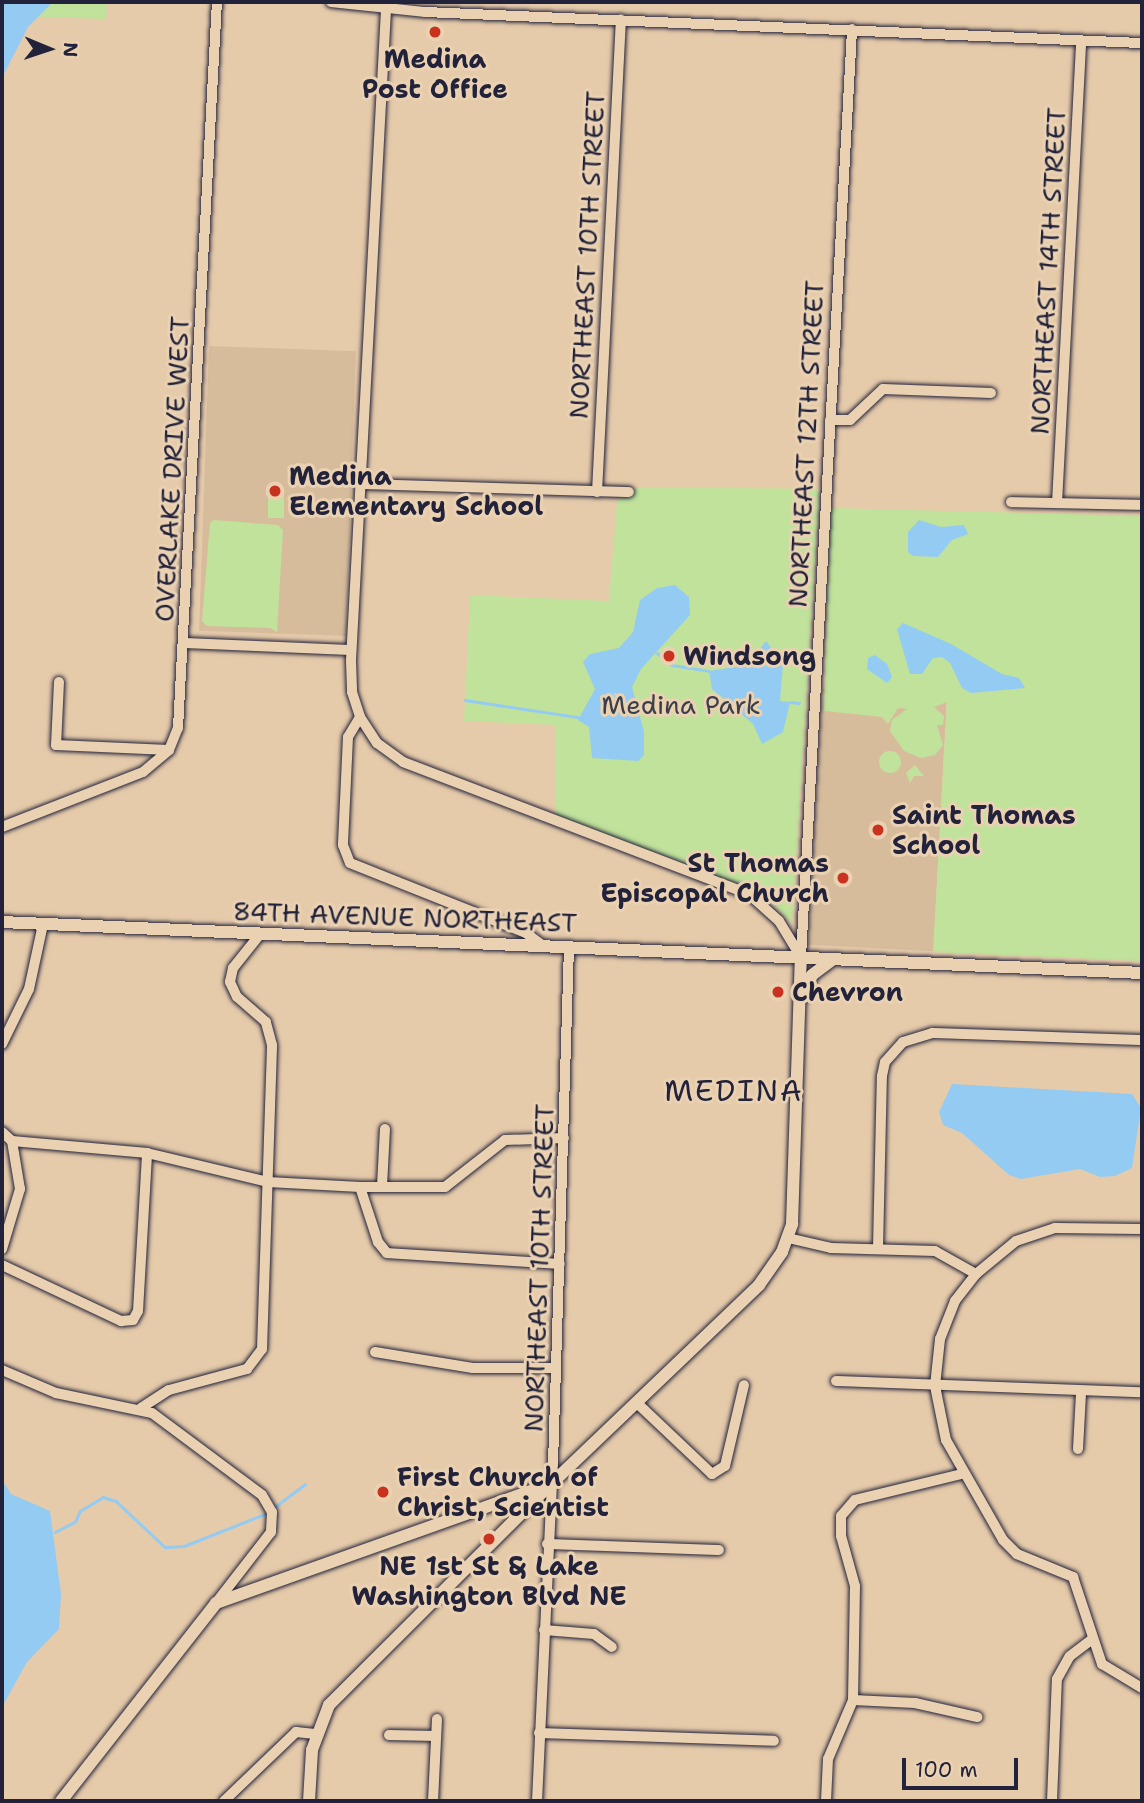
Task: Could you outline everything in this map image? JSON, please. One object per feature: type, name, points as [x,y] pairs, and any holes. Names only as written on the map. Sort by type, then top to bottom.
[{"type":"main road","name":"84TH AVENUE NORTHEAST","points":[[2,922],[1142,973]]},
{"type":"main road","name":"NORTHEAST 12TH STREET","points":[[788,1238],[801,957]]},
{"type":"main road","points":[[800,1006],[812,975],[833,959]]},
{"type":"main road","points":[[309,1801],[316,1734],[340,1692],[551,1484],[638,1404],[759,1285],[788,1238]]},
{"type":"main road","points":[[61,1801],[216,1603],[484,1511],[551,1484]]},
{"type":"main road","points":[[484,1511],[498,1515],[503,1523],[501,1534]]},
{"type":"street","name":"OVERLAKE DRIVE WEST","points":[[169,750],[180,716],[217,2]]},
{"type":"street","points":[[331,2],[386,10],[1142,43]]},
{"type":"street","points":[[386,10],[351,650],[352,692],[360,717],[377,743],[403,762],[733,886],[762,902],[783,926],[801,957]]},
{"type":"street","name":"NORTHEAST 10TH STREET","points":[[597,492],[621,20]]},
{"type":"street","name":"NORTHEAST 12TH STREET","points":[[801,957],[852,29]]},
{"type":"street","name":"NORTHEAST 14TH STREET","points":[[1057,503],[1081,41]]},
{"type":"street","points":[[830,420],[850,419],[883,389],[991,393]]},
{"type":"street","points":[[360,484],[629,492]]},
{"type":"street","points":[[1011,502],[1142,505]]},
{"type":"street","points":[[184,643],[351,650]]},
{"type":"street","points":[[59,682],[55,745],[169,750]]},
{"type":"street","points":[[360,717],[348,737],[343,845],[350,863],[526,933],[542,945]]},
{"type":"street","points":[[2,827],[143,772],[169,750]]},
{"type":"street","points":[[783,926],[794,928],[804,917]]},
{"type":"street","points":[[2,1044],[29,989],[43,924]]},
{"type":"street","points":[[141,1408],[169,1390],[241,1372],[258,1357],[264,1341],[271,1038],[266,1023],[237,997],[230,982],[233,968],[261,933]]},
{"type":"street","name":"NORTHEAST 10TH STREET","points":[[537,1801],[560,1264],[569,946]]},
{"type":"street","points":[[878,1248],[882,1076],[885,1062],[902,1042],[932,1033],[1142,1040]]},
{"type":"street","points":[[382,1186],[385,1129]]},
{"type":"street","points":[[2,1132],[12,1141],[146,1153],[268,1182],[360,1187],[445,1187],[505,1140],[564,1138]]},
{"type":"street","points":[[2,1249],[20,1189],[12,1141]]},
{"type":"street","points":[[2,1265],[121,1321],[133,1320],[138,1311],[146,1153]]},
{"type":"street","points":[[360,1187],[378,1242],[387,1252],[560,1264]]},
{"type":"street","points":[[1142,1229],[1055,1228],[1016,1241],[976,1274],[946,1320],[935,1386],[946,1440],[962,1474],[1017,1554],[1073,1577],[1091,1640],[1102,1664],[1142,1688]]},
{"type":"street","points":[[788,1238],[831,1248],[935,1251],[976,1274]]},
{"type":"street","points":[[375,1352],[473,1368],[556,1368]]},
{"type":"street","points":[[2,1370],[56,1393],[141,1408],[216,1457],[269,1503],[271,1532],[216,1603]]},
{"type":"street","points":[[835,1381],[1081,1393],[1142,1392]]},
{"type":"street","points":[[638,1404],[712,1474],[725,1466],[744,1385]]},
{"type":"street","points":[[1077,1449],[1081,1393]]},
{"type":"street","points":[[826,1801],[828,1759],[853,1700],[855,1586],[841,1536],[841,1516],[855,1500],[962,1474]]},
{"type":"street","points":[[547,1545],[719,1550]]},
{"type":"street","points":[[233,1580],[243,1593]]},
{"type":"street","points":[[544,1630],[594,1634],[611,1647]]},
{"type":"street","points":[[1052,1801],[1057,1679],[1070,1656],[1091,1640]]},
{"type":"street","points":[[853,1700],[915,1703],[976,1717]]},
{"type":"street","points":[[433,1801],[436,1719]]},
{"type":"street","points":[[224,1801],[296,1732],[316,1734]]},
{"type":"street","points":[[539,1733],[774,1741]]},
{"type":"street","points":[[389,1735],[436,1736]]},
{"type":"shaded area","name":"Medina Elementary School","points":[[209,346],[356,351],[346,636],[199,631]]},
{"type":"shaded area","name":"Saint Thomas School","points":[[822,689],[947,696],[933,951],[809,945]]},
{"type":"green space","points":[[53,2],[107,2],[106,19],[38,17]]},
{"type":"green space","name":"Medina Park","points":[[638,487],[819,489],[792,924],[774,905],[743,886],[556,817],[556,725],[464,721],[470,595],[609,601],[617,501]]},
{"type":"green space","points":[[268,490],[284,490],[284,518],[268,518]]},
{"type":"green space","points":[[831,508],[1142,516],[1142,961],[933,952],[947,702],[934,707],[944,716],[943,725],[937,725],[943,745],[935,755],[921,758],[904,751],[890,731],[892,720],[907,709],[898,708],[888,724],[882,717],[824,711]]},
{"type":"green space","points":[[214,520],[278,525],[283,530],[277,632],[270,628],[207,626],[202,621],[210,523]]},
{"type":"green space","points":[[890,751],[900,758],[901,762],[894,772],[890,773],[880,766],[879,762],[886,752]]},
{"type":"green space","points":[[915,765],[924,776],[914,776],[910,783],[906,773]]},
{"type":"water","points":[[2,2],[53,2],[28,27],[2,78]]},
{"type":"water","points":[[919,520],[941,527],[964,525],[968,534],[952,540],[938,557],[913,556],[908,552],[908,532]]},
{"type":"water","points":[[675,585],[689,597],[690,615],[641,669],[632,687],[644,732],[644,755],[638,761],[592,758],[589,727],[578,720],[595,689],[583,662],[590,654],[619,648],[633,632],[640,600],[657,588]]},
{"type":"water","points":[[903,623],[951,644],[1002,674],[1019,678],[1025,688],[971,693],[962,688],[950,663],[942,657],[933,658],[922,674],[910,674],[897,629]]},
{"type":"water","points":[[766,641],[783,664],[780,701],[790,702],[783,732],[762,744],[753,724],[712,689],[709,671],[747,665]]},
{"type":"water","points":[[875,655],[887,664],[892,677],[887,683],[867,669],[868,658]]},
{"type":"water","points":[[952,1084],[1132,1094],[1141,1108],[1132,1168],[1115,1176],[1100,1177],[1080,1169],[1021,1179],[1009,1175],[962,1133],[943,1125],[939,1112]]},
{"type":"water","points":[[2,1480],[11,1494],[50,1511],[61,1594],[59,1629],[27,1662],[2,1707]]},
{"type":"waterway","points":[[657,653],[672,665],[709,671]]},
{"type":"waterway","points":[[465,700],[578,717]]},
{"type":"waterway","points":[[790,702],[799,703]]},
{"type":"waterway","points":[[276,1506],[305,1484]]},
{"type":"waterway","points":[[55,1532],[75,1522],[80,1511],[103,1497],[116,1501],[165,1547],[184,1546],[265,1514]]},
{"type":"place","name":"Medina Post Office","points":[[435,32]]},
{"type":"place","name":"Medina Elementary School","points":[[275,491]]},
{"type":"place","name":"Windsong","points":[[669,656]]},
{"type":"place","name":"Saint Thomas School","points":[[878,830]]},
{"type":"place","name":"St Thomas Episcopal Church","points":[[843,878]]},
{"type":"place","name":"Chevron","points":[[778,992]]},
{"type":"place","name":"First Church of Christ, Scientist","points":[[383,1492]]},
{"type":"place","name":"NE 1st St & Lake Washington Blvd NE","points":[[489,1539]]},
{"type":"district","name":"MEDINA","points":[[734,1091]]}]
